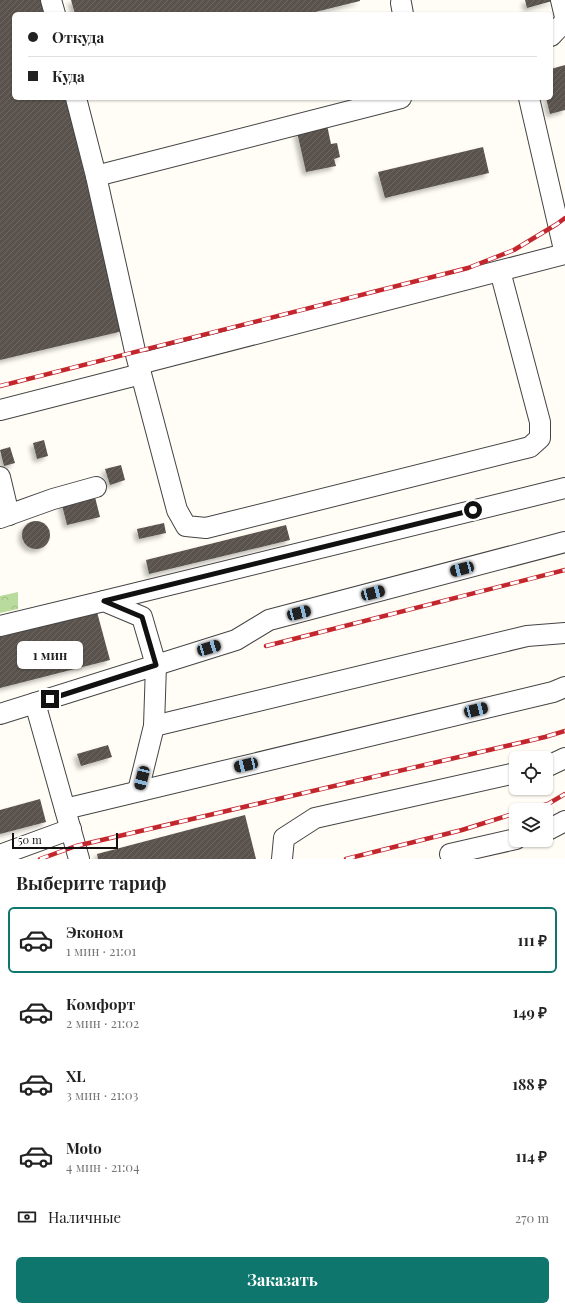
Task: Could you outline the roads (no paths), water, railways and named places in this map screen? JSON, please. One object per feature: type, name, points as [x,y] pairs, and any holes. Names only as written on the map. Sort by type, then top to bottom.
[{"type":"lane","points":[[51,0],[54,12]]},
{"type":"lane","points":[[561,0],[565,17]]},
{"type":"lane","points":[[553,34],[565,21]]},
{"type":"lane","points":[[77,100],[96,176],[140,369],[176,510],[186,526],[206,528],[530,447],[540,438],[540,422],[500,271]]},
{"type":"lane","points":[[96,176],[394,100]]},
{"type":"lane","points":[[0,410],[140,369],[565,254],[529,100]]},
{"type":"lane","points":[[0,477],[4,516],[53,499],[96,487]]},
{"type":"lane","points":[[0,626],[565,488]]},
{"type":"lane","points":[[0,714],[236,640],[269,620],[565,542]]},
{"type":"lane","points":[[104,601],[142,617],[156,665],[154,726],[138,791]]},
{"type":"lane","points":[[154,726],[527,636],[565,633]]},
{"type":"lane","points":[[65,808],[553,692],[565,687]]},
{"type":"lane","points":[[35,704],[79,859]]},
{"type":"lane","points":[[553,764],[565,758]]},
{"type":"lane","points":[[282,859],[284,838],[315,818],[509,775]]},
{"type":"lane","points":[[553,827],[565,821]]},
{"type":"lane","points":[[0,855],[71,829]]},
{"type":"lane","points":[[450,854],[509,841]]},
{"type":"railway","points":[[0,386],[468,268],[514,250],[565,218]]},
{"type":"railway","points":[[266,646],[565,570]]},
{"type":"railway","points":[[40,859],[76,846],[545,737],[565,731]]},
{"type":"railway","points":[[550,803],[565,794]]},
{"type":"railway","points":[[346,859],[462,830],[509,815]]}]
